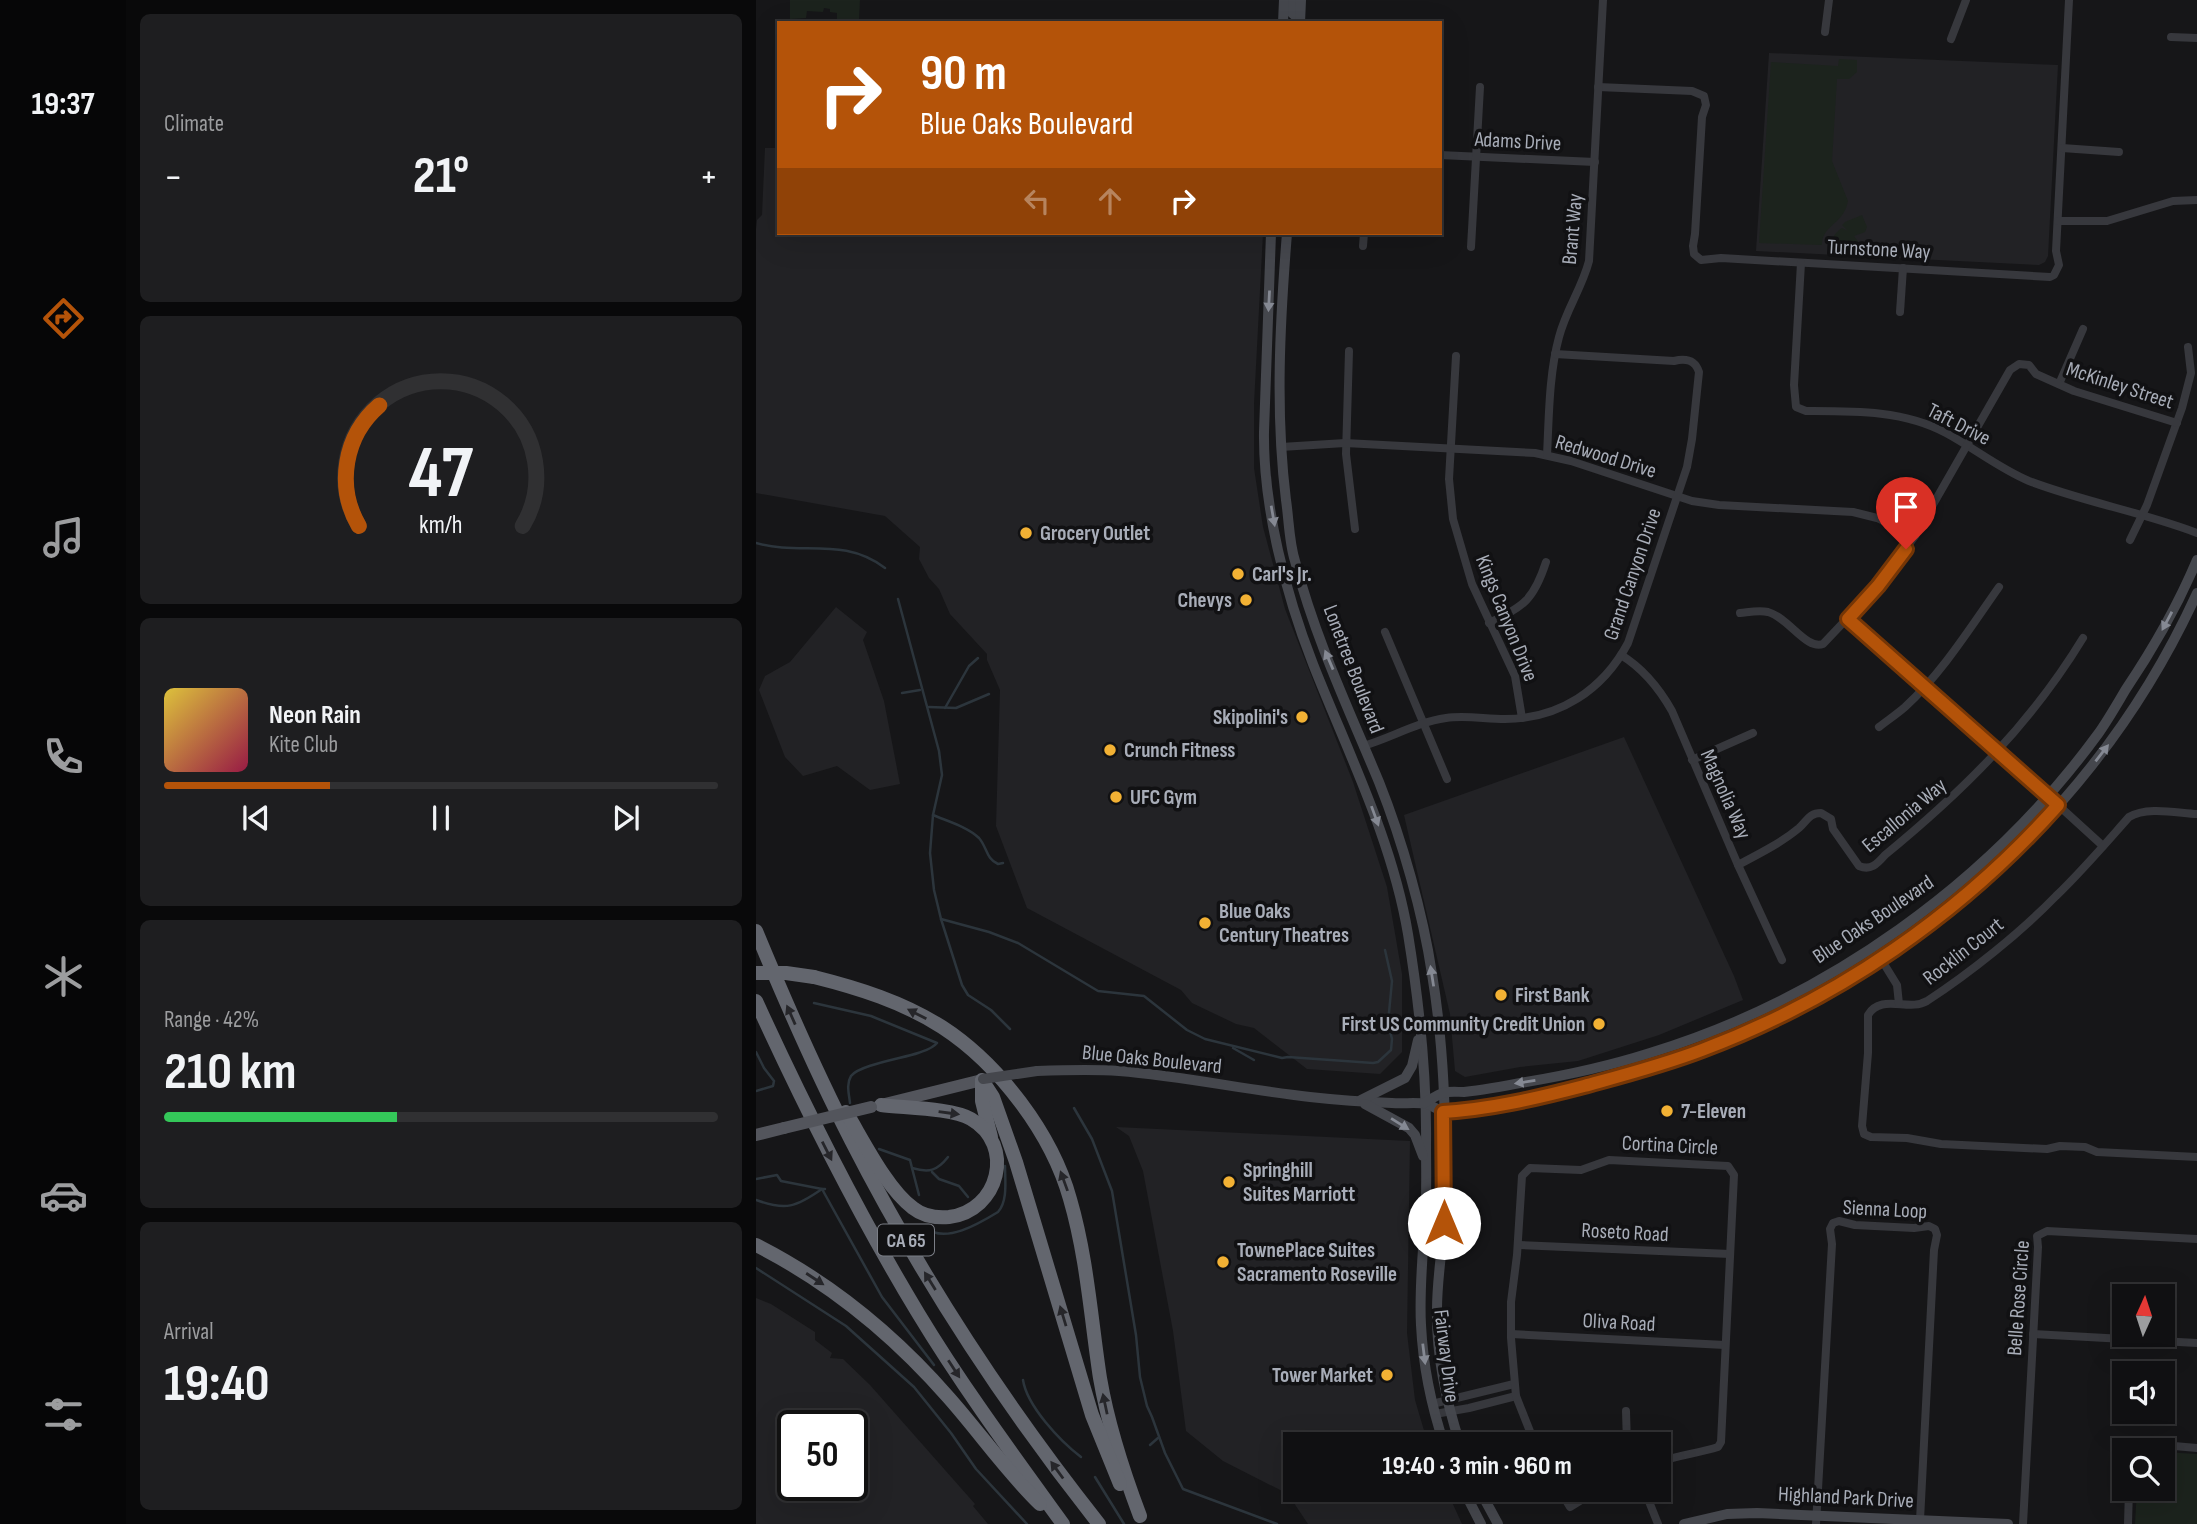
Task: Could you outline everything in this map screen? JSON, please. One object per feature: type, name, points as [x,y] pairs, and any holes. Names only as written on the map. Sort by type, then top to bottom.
[{"type":"highway","name":"CA 65","points":[[756,931],[804,1043],[851,1140],[920,1266],[1025,1426],[1099,1524]]},
{"type":"highway","points":[[756,973],[814,977],[861,989],[942,1027],[984,1062],[1037,1126],[1061,1171],[1076,1221],[1107,1412],[1124,1473],[1143,1520]]},
{"type":"highway","name":"CA 65","points":[[756,1001],[827,1152],[919,1315],[999,1437],[1062,1524]]},
{"type":"highway","points":[[804,1043],[899,1194],[914,1209],[928,1215],[961,1215],[975,1208],[987,1197],[993,1184],[997,1169],[982,1101],[982,1079]]},
{"type":"highway","points":[[982,1079],[993,1097],[1016,1162],[1092,1415],[1117,1480],[1143,1520]]},
{"type":"highway","points":[[876,1106],[957,1113],[972,1119],[986,1132],[993,1144]]},
{"type":"highway","points":[[756,1245],[812,1277],[881,1329],[935,1382],[1016,1481],[1062,1524]]},
{"type":"main road","points":[[1283,21],[1284,0]]},
{"type":"main road","points":[[1292,0],[1292,13],[1300,21]]},
{"type":"main road","points":[[1300,21],[1301,0]]},
{"type":"main road","name":"Lonetree Boulevard","points":[[1271,235],[1264,448],[1277,544],[1294,611],[1376,817],[1401,902],[1408,932],[1420,1031],[1424,1103]]},
{"type":"main road","name":"Lonetree Boulevard","points":[[1287,235],[1279,388],[1283,482],[1294,558],[1321,643],[1396,829],[1410,879],[1428,952],[1439,1030],[1443,1112]]},
{"type":"main road","points":[[1264,448],[1281,447]]},
{"type":"main road","name":"Blue Oaks Boulevard","points":[[1424,1103],[1442,1093],[1525,1083],[1621,1061],[1707,1033],[1787,997],[1874,946],[1931,905],[1993,851],[2048,796],[2100,732],[2143,663],[2197,560]]},
{"type":"main road","name":"Blue Oaks Boulevard","points":[[756,1135],[982,1079],[1080,1070],[1120,1072],[1271,1093],[1359,1101],[1424,1103],[1443,1112],[1507,1104],[1625,1075],[1723,1042],[1775,1019],[1881,959],[1971,891],[2029,837],[2112,741],[2178,635],[2197,593]]},
{"type":"main road","points":[[1350,753],[1363,746]]},
{"type":"main road","points":[[2048,796],[2058,805]]},
{"type":"main road","points":[[1359,1101],[1407,1076],[1420,1031]]},
{"type":"main road","points":[[1359,1101],[1409,1128],[1415,1135],[1426,1162]]},
{"type":"main road","name":"Fairway Drive","points":[[1424,1103],[1426,1162],[1421,1325],[1427,1378],[1440,1432]]},
{"type":"main road","name":"Fairway Drive","points":[[1443,1112],[1444,1223],[1437,1325],[1449,1405],[1457,1432]]},
{"type":"main road","points":[[1470,1502],[1482,1524]]},
{"type":"main road","points":[[1486,1502],[1498,1524]]},
{"type":"main road","name":"Highland Park Drive","points":[[1684,1524],[1727,1514],[1757,1513],[1817,1520],[1920,1520],[2008,1524]]},
{"type":"street","name":"Brant Way","points":[[1547,455],[1555,354],[1560,334],[1589,261],[1603,0]]},
{"type":"street","points":[[1825,32],[1829,0]]},
{"type":"street","points":[[1951,39],[1966,0]]},
{"type":"street","name":"Turnstone Way","points":[[1598,87],[1692,91],[1704,96],[1706,105],[1702,117],[1693,246],[1694,254],[1705,261],[1721,258],[2050,276],[2054,275],[2059,265],[2056,251],[2069,0]]},
{"type":"street","points":[[2171,37],[2197,38]]},
{"type":"street","points":[[1471,247],[1480,87]]},
{"type":"street","points":[[2062,148],[2119,152]]},
{"type":"street","name":"Adams Drive","points":[[1442,155],[1595,162]]},
{"type":"street","points":[[2058,221],[2107,221],[2173,201],[2197,200]]},
{"type":"street","points":[[1363,246],[1364,235]]},
{"type":"street","name":"Taft Drive","points":[[1801,263],[1794,385],[1796,407],[1806,411],[1901,417],[1934,427],[2030,481],[2142,513],[2197,533]]},
{"type":"street","points":[[1900,312],[1903,268]]},
{"type":"street","points":[[2059,384],[2083,329]]},
{"type":"street","points":[[2177,423],[2191,373],[2188,347]]},
{"type":"street","points":[[1349,351],[1345,443],[1355,529]]},
{"type":"street","name":"Grand Canyon Drive","points":[[1363,746],[1423,723],[1456,717],[1522,718],[1554,711],[1580,698],[1601,681],[1621,655],[1634,628],[1686,467],[1699,375],[1696,365],[1686,360],[1555,354]]},
{"type":"street","name":"Kings Canyon Drive","points":[[1456,356],[1450,490],[1453,519],[1472,584],[1515,676],[1522,718]]},
{"type":"street","name":"McKinley Street","points":[[1740,613],[1757,611],[1775,615],[1793,626],[1808,643],[1815,646],[1823,644],[1885,578],[1915,536],[2014,366],[2019,364],[2029,365],[2036,374],[2091,396],[2177,423],[2130,540]]},
{"type":"street","name":"Redwood Drive","points":[[1281,447],[1345,443],[1451,447],[1547,455],[1704,504],[1853,512],[1877,519],[1915,536]]},
{"type":"street","points":[[1489,623],[1516,609],[1529,598],[1538,586],[1546,562]]},
{"type":"street","points":[[1879,727],[1905,708],[1924,687],[1999,587]]},
{"type":"street","points":[[1848,619],[2048,796]]},
{"type":"street","points":[[1385,632],[1447,779]]},
{"type":"street","points":[[1997,752],[2041,701],[2083,638]]},
{"type":"street","name":"Magnolia Way","points":[[1621,655],[1641,669],[1659,689],[1672,711],[1782,960]]},
{"type":"street","points":[[1692,760],[1754,733]]},
{"type":"street","name":"Escallonia Way","points":[[1738,865],[1773,846],[1802,826],[1812,814],[1821,813],[1831,819],[1833,829],[1859,866],[1871,867],[1942,808],[1997,752]]},
{"type":"street","points":[[2058,805],[2103,846]]},
{"type":"street","name":"Rocklin Court","points":[[2197,814],[2143,811],[2134,813],[2037,915],[1975,967],[1922,1004],[1880,1005],[1870,1010],[1864,1091],[1864,1134],[1871,1137],[1907,1138],[1941,1144],[2047,1149],[2060,1146],[2085,1147],[2097,1152],[2197,1157]]},
{"type":"street","points":[[1881,959],[1897,985],[1899,1004]]},
{"type":"street","name":"Cortina Circle","points":[[1530,1432],[1516,1396],[1511,1334],[1511,1302],[1522,1176],[1530,1168],[1581,1170],[1609,1160],[1728,1166],[1734,1175],[1721,1442],[1718,1447],[1671,1458]]},
{"type":"street","name":"Sienna Loop","points":[[1817,1520],[1832,1244],[1830,1229],[1833,1223],[1839,1221],[1855,1225],[1914,1228],[1929,1226],[1935,1229],[1937,1235],[1934,1250],[1920,1520]]},
{"type":"street","name":"Belle Rose Circle","points":[[2023,1524],[2038,1247],[2036,1240],[2039,1233],[2047,1231],[2197,1239]]},
{"type":"street","name":"Roseto Road","points":[[1518,1245],[1730,1254]]},
{"type":"street","name":"Oliva Road","points":[[1511,1334],[1725,1345]]},
{"type":"street","points":[[2033,1334],[2197,1343]]},
{"type":"street","points":[[1433,1409],[1514,1384]]},
{"type":"street","points":[[1449,1405],[1516,1396]]},
{"type":"street","points":[[1626,1411],[1627,1432]]},
{"type":"street","points":[[2175,1446],[2197,1448]]},
{"type":"street","points":[[2128,1524],[2129,1501]]},
{"type":"street","points":[[1649,1502],[1658,1524]]},
{"type":"shaded area","points":[[790,0],[860,0],[859,20],[837,21],[837,13],[824,8],[823,12],[807,11],[806,18],[790,19]]},
{"type":"shaded area","points":[[1769,53],[2058,65],[2048,256],[2045,262],[2039,265],[1756,251]]},
{"type":"shaded area","points":[[1839,59],[1857,60],[1857,72],[1849,79],[1837,79],[1832,161],[1848,201],[1845,210],[1824,235],[1822,245],[1759,243],[1771,62],[1838,66]]},
{"type":"shaded area","points":[[765,148],[777,148],[777,235],[1263,235],[1254,404],[1254,468],[1263,527],[1285,609],[1353,782],[1387,887],[1402,974],[1402,1052],[1380,1074],[1307,1069],[1254,1028],[1236,1024],[1192,1003],[1181,990],[1027,908],[996,826],[1000,690],[987,654],[950,614],[939,589],[929,578],[919,559],[920,547],[885,516],[756,493],[756,229],[757,220],[762,215]]},
{"type":"shaded area","points":[[1862,215],[1867,227],[1865,232],[1854,236],[1862,247],[1831,251],[1836,233],[1842,228],[1848,231],[1842,225]]},
{"type":"shaded area","points":[[836,607],[867,632],[863,640],[884,701],[900,784],[870,790],[837,766],[803,776],[785,757],[759,690],[765,676],[790,662]]},
{"type":"shaded area","points":[[1624,737],[1743,1000],[1659,1035],[1578,1061],[1520,1067],[1465,1077],[1455,1071],[1450,1014],[1404,815]]},
{"type":"shaded area","points":[[1116,1127],[1410,1141],[1407,1333],[1415,1400],[1424,1432],[1283,1432],[1283,1491],[1223,1461],[1186,1431],[1173,1331],[1143,1171],[1129,1136]]},
{"type":"shaded area","points":[[756,1298],[771,1304],[815,1332],[815,1340],[832,1353],[830,1358],[843,1359],[870,1385],[975,1504],[973,1506],[988,1524],[756,1524]]},
{"type":"shaded area","points":[[2175,1453],[2197,1454],[2197,1524],[2135,1524],[2136,1501],[2175,1501]]},
{"type":"shaded area","points":[[1293,1502],[1452,1502],[1462,1524],[1308,1524]]},
{"type":"waterway","points":[[756,543],[789,548],[838,549],[869,558],[885,568]]},
{"type":"waterway","points":[[898,599],[939,751],[942,775],[933,815],[930,853],[934,890],[941,919],[962,985],[968,995],[991,1010],[1010,1029]]},
{"type":"waterway","points":[[945,708],[969,666],[978,658]]},
{"type":"waterway","points":[[902,693],[920,690]]},
{"type":"waterway","points":[[929,707],[956,708],[989,694]]},
{"type":"waterway","points":[[933,815],[974,834],[982,841],[991,859],[998,864],[1003,863]]},
{"type":"waterway","points":[[941,919],[1018,943],[1098,991],[1144,996],[1187,1030],[1205,1039],[1282,1058],[1373,1063],[1378,1062],[1391,1050],[1392,1039],[1388,1023],[1392,981],[1385,950]]},
{"type":"waterway","points":[[814,1003],[871,1016],[937,1043],[926,1050],[856,1072],[849,1082],[850,1103]]},
{"type":"waterway","points":[[1233,1048],[1254,1060]]},
{"type":"waterway","points":[[756,1052],[774,1081],[773,1086],[756,1091]]},
{"type":"waterway","points":[[1074,1108],[1092,1139],[1112,1191],[1136,1335],[1140,1377],[1147,1406],[1165,1453],[1183,1489],[1277,1524]]},
{"type":"waterway","points":[[879,1149],[910,1160],[912,1168],[923,1170],[936,1168],[948,1157]]},
{"type":"waterway","points":[[925,1227],[933,1232],[952,1233],[998,1212],[1005,1196],[1005,1166]]},
{"type":"waterway","points":[[912,1168],[919,1195]]},
{"type":"waterway","points":[[932,1172],[939,1179],[959,1186],[968,1197]]},
{"type":"waterway","points":[[756,1179],[777,1175],[781,1181],[822,1189]]},
{"type":"waterway","points":[[825,1189],[822,1189],[882,1297],[934,1365]]},
{"type":"waterway","points":[[756,1200],[775,1205],[790,1205],[805,1200],[822,1189]]},
{"type":"waterway","points":[[756,1268],[846,1326],[914,1387],[976,1469],[1027,1524]]},
{"type":"waterway","points":[[1023,1380],[1038,1412],[1054,1432],[1081,1457]]},
{"type":"waterway","points":[[1150,1445],[1158,1438]]},
{"type":"waterway","points":[[1095,1477],[1124,1524]]},
{"type":"place","name":"Grocery Outlet","points":[[1026,533]]},
{"type":"place","name":"Carl's Jr.","points":[[1238,574]]},
{"type":"place","name":"Chevys","points":[[1246,600]]},
{"type":"place","name":"Skipolini's","points":[[1302,717]]},
{"type":"place","name":"Crunch Fitness","points":[[1110,750]]},
{"type":"place","name":"UFC Gym","points":[[1116,797]]},
{"type":"place","name":"Blue Oaks Century Theatres","points":[[1205,923]]},
{"type":"place","name":"First Bank","points":[[1501,995]]},
{"type":"place","name":"First US Community Credit Union","points":[[1599,1024]]},
{"type":"place","name":"7-Eleven","points":[[1667,1111]]},
{"type":"place","name":"Springhill Suites Marriott","points":[[1229,1182]]},
{"type":"place","name":"TownePlace Suites Sacramento Roseville","points":[[1223,1262]]},
{"type":"place","name":"Tower Market","points":[[1387,1375]]},
{"type":"route","points":[[1444,1223],[1443,1112],[1507,1104],[1650,1068],[1723,1042],[1775,1019],[1856,975],[1939,917],[2003,863],[2058,805],[1848,619],[1906,549]]}]
